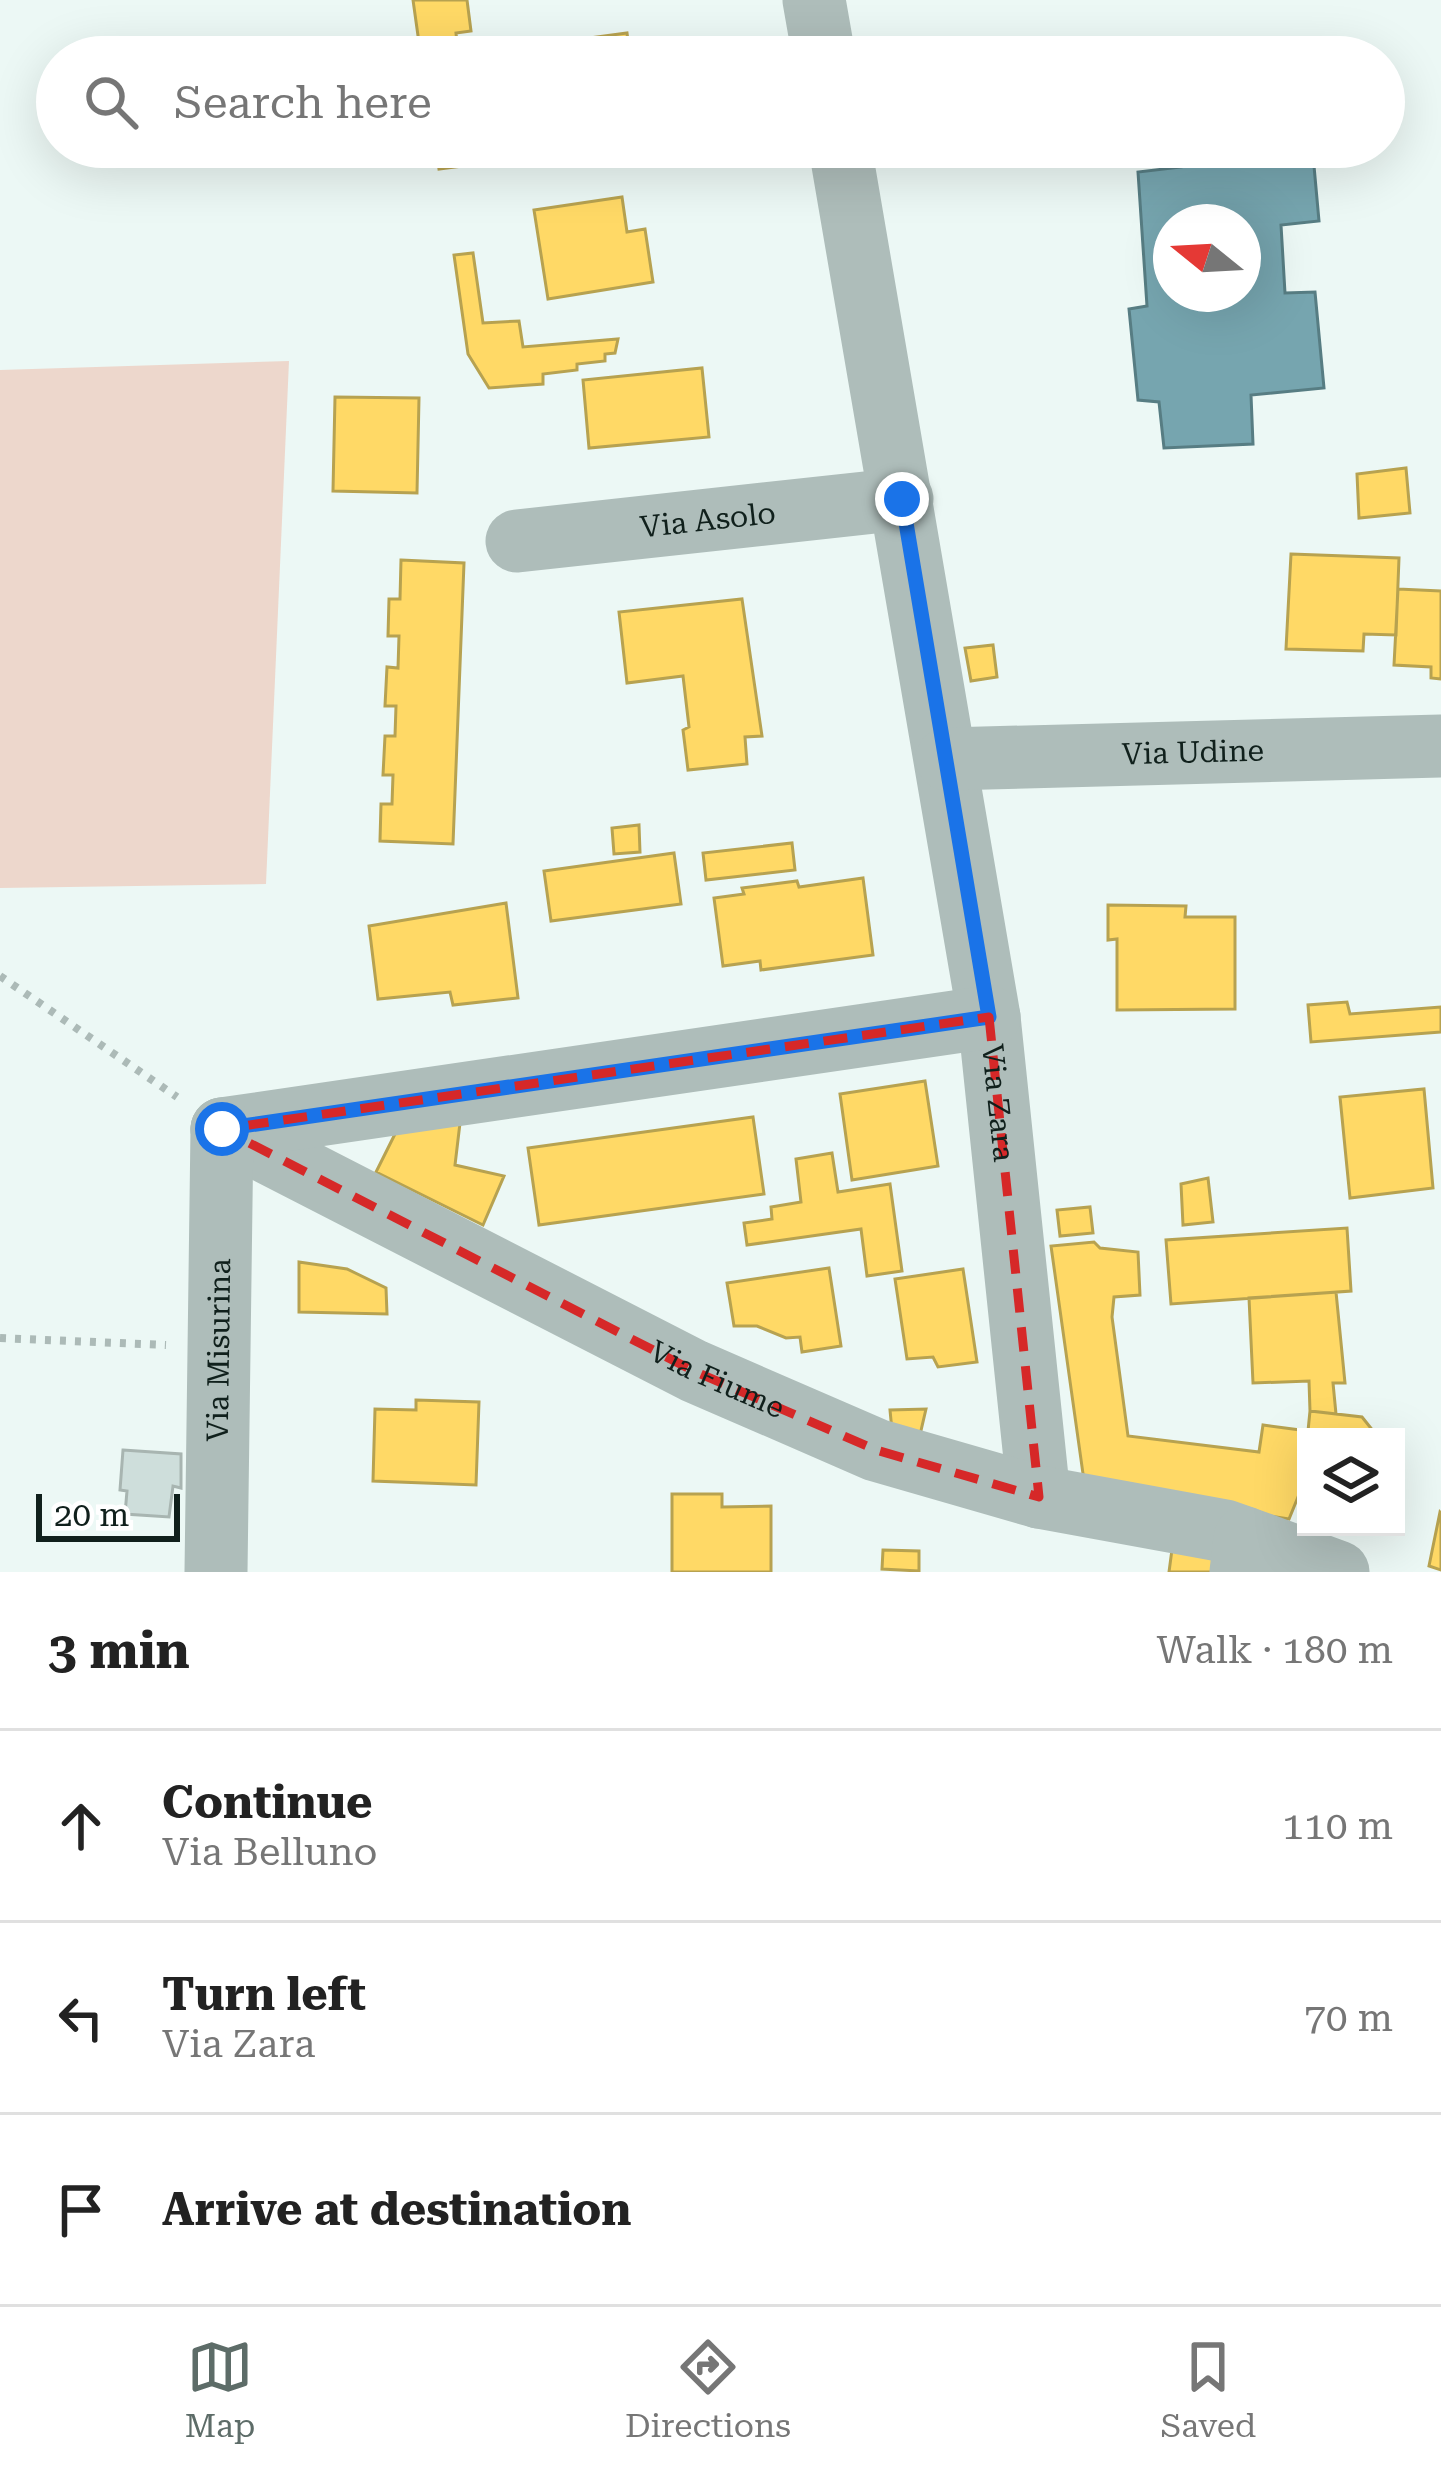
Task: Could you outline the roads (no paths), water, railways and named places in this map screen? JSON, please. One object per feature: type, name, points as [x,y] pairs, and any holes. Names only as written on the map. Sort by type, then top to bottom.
[{"type":"street","points":[[814,0],[820,36]]},
{"type":"street","name":"Via Zara","points":[[844,168],[989,1017],[1040,1497]]},
{"type":"street","name":"Via Asolo","points":[[517,541],[902,499]]},
{"type":"street","name":"Via Udine","points":[[947,759],[1441,746]]},
{"type":"street","points":[[222,1129],[989,1017]]},
{"type":"street","name":"Via Misurina","points":[[216,1572],[222,1129]]},
{"type":"street","name":"Via Fiume","points":[[222,1129],[694,1371],[877,1450],[1040,1497],[1225,1531],[1243,1555],[1338,1572]]}]
